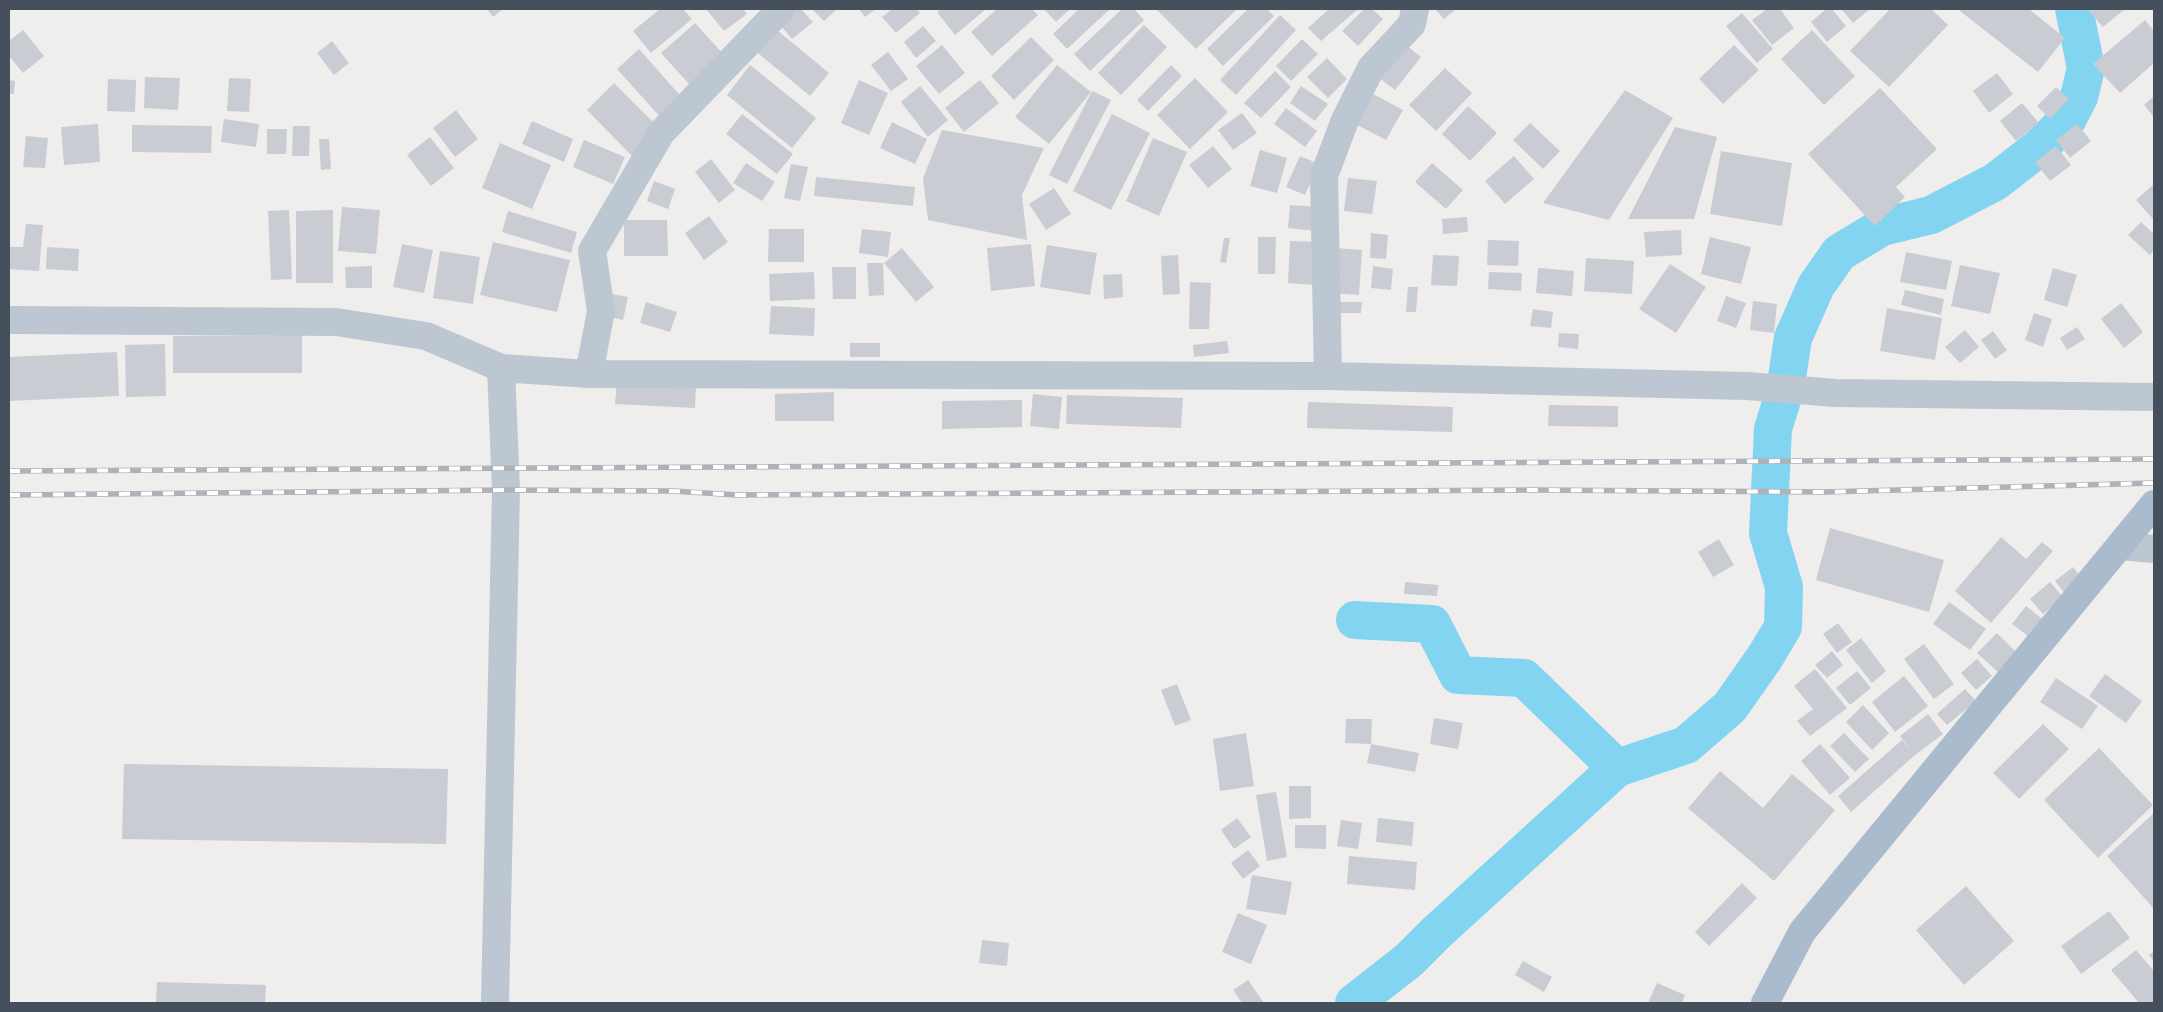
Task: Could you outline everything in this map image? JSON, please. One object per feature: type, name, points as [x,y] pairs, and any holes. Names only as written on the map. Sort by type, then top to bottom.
[{"type":"main road","points":[[1764,1003],[1802,932],[2154,504]]},
{"type":"street","points":[[589,374],[601,311],[592,251],[661,133],[781,9]]},
{"type":"street","points":[[1328,376],[1324,176],[1345,120],[1371,68],[1412,24],[1415,9]]},
{"type":"street","points":[[9,320],[336,322],[426,336],[500,368],[589,374],[1328,376],[1747,386],[1836,393],[2154,397]]},
{"type":"street","points":[[495,1003],[506,490],[500,368]]},
{"type":"street","points":[[2120,546],[2154,549]]},
{"type":"building","points":[[487,9],[503,9],[493,17]]},
{"type":"building","points":[[660,9],[683,9],[692,19],[651,53],[633,31]]},
{"type":"building","points":[[706,9],[743,9],[747,14],[724,31]]},
{"type":"building","points":[[789,9],[801,9],[813,22],[792,39],[776,20]]},
{"type":"building","points":[[812,9],[837,9],[824,21]]},
{"type":"building","points":[[859,9],[876,9],[865,17]]},
{"type":"building","points":[[892,9],[916,9],[920,13],[896,33],[882,17]]},
{"type":"building","points":[[941,9],[986,9],[955,35],[937,12]]},
{"type":"building","points":[[997,9],[1032,9],[1038,15],[992,56],[971,32]]},
{"type":"building","points":[[1044,9],[1070,9],[1056,22]]},
{"type":"building","points":[[1079,9],[1110,9],[1067,49],[1053,34]]},
{"type":"building","points":[[1122,9],[1134,9],[1144,20],[1090,71],[1074,54]]},
{"type":"building","points":[[1156,9],[1237,9],[1196,49]]},
{"type":"building","points":[[1248,9],[1267,9],[1274,16],[1223,66],[1207,49]]},
{"type":"building","points":[[1329,9],[1358,9],[1321,41],[1308,28]]},
{"type":"building","points":[[1364,9],[1372,9],[1383,19],[1358,46],[1342,31]]},
{"type":"building","points":[[1435,9],[1456,9],[1444,19]]},
{"type":"building","points":[[1767,9],[1780,9],[1794,28],[1772,45],[1752,20]]},
{"type":"building","points":[[1826,9],[1832,9],[1846,26],[1827,42],[1811,22]]},
{"type":"building","points":[[1841,9],[1870,9],[1853,23]]},
{"type":"building","points":[[1890,9],[1931,9],[1948,25],[1889,87],[1850,51]]},
{"type":"building","points":[[1961,9],[2029,9],[2065,38],[2038,72],[1960,11]]},
{"type":"building","points":[[2087,9],[2125,9],[2103,27]]},
{"type":"building","points":[[1742,13],[1773,49],[1757,63],[1726,26]]},
{"type":"building","points":[[1280,15],[1296,30],[1236,95],[1220,80]]},
{"type":"building","points":[[2145,20],[2154,31],[2154,63],[2120,93],[2093,64]]},
{"type":"building","points":[[695,23],[723,54],[689,84],[661,53]]},
{"type":"building","points":[[1144,25],[1167,47],[1121,95],[1098,73]]},
{"type":"building","points":[[772,26],[829,73],[810,96],[753,49]]},
{"type":"building","points":[[923,26],[936,41],[916,58],[904,42]]},
{"type":"building","points":[[23,30],[44,56],[23,73],[9,56],[9,41]]},
{"type":"building","points":[[1812,30],[1855,76],[1824,105],[1781,59]]},
{"type":"building","points":[[1031,37],[1054,60],[1014,100],[991,76]]},
{"type":"building","points":[[1302,39],[1318,54],[1291,81],[1276,66]]},
{"type":"building","points":[[332,41],[349,63],[334,75],[317,53]]},
{"type":"building","points":[[1401,41],[1421,57],[1395,90],[1374,74]]},
{"type":"building","points":[[942,45],[965,73],[939,94],[916,66]]},
{"type":"building","points":[[1734,45],[1759,70],[1723,104],[1699,79]]},
{"type":"building","points":[[639,49],[685,101],[663,120],[617,69]]},
{"type":"building","points":[[888,52],[908,79],[891,91],[871,65]]},
{"type":"building","points":[[1327,58],[1347,79],[1328,98],[1307,77]]},
{"type":"building","points":[[750,65],[816,118],[792,148],[727,95]]},
{"type":"building","points":[[1057,65],[1091,92],[1049,144],[1015,117]]},
{"type":"building","points":[[1171,65],[1182,76],[1148,111],[1137,100]]},
{"type":"building","points":[[1445,68],[1472,93],[1436,131],[1409,105]]},
{"type":"building","points":[[1275,71],[1291,87],[1261,118],[1244,103]]},
{"type":"building","points":[[1997,73],[2013,94],[1989,113],[1973,91]]},
{"type":"building","points":[[145,77],[180,78],[178,110],[144,108]]},
{"type":"building","points":[[229,78],[251,79],[249,112],[227,111]]},
{"type":"building","points":[[1195,78],[1228,112],[1190,149],[1157,115]]},
{"type":"building","points":[[108,79],[136,80],[135,112],[107,111]]},
{"type":"building","points":[[9,80],[15,81],[14,94],[9,94]]},
{"type":"building","points":[[859,80],[888,93],[869,135],[841,123]]},
{"type":"building","points":[[980,80],[999,103],[964,132],[945,108]]},
{"type":"building","points":[[614,83],[660,129],[632,156],[587,110]]},
{"type":"building","points":[[920,86],[948,120],[928,137],[901,102]]},
{"type":"building","points":[[1301,86],[1328,104],[1315,121],[1290,103]]},
{"type":"building","points":[[2056,87],[2069,99],[2050,119],[2037,106]]},
{"type":"building","points":[[1880,88],[1937,149],[1896,187],[1905,197],[1875,226],[1808,154]]},
{"type":"building","points":[[1625,90],[1673,118],[1609,220],[1543,203]]},
{"type":"building","points":[[1092,91],[1111,100],[1067,184],[1049,175]]},
{"type":"building","points":[[1373,94],[1403,110],[1386,140],[1357,125]]},
{"type":"building","points":[[2154,96],[2154,117],[2144,105]]},
{"type":"building","points":[[2022,103],[2039,123],[2016,141],[2000,121]]},
{"type":"building","points":[[1468,106],[1497,133],[1470,161],[1442,134]]},
{"type":"building","points":[[1286,108],[1317,131],[1305,147],[1274,124]]},
{"type":"building","points":[[456,110],[478,139],[455,157],[433,128]]},
{"type":"building","points":[[1242,113],[1257,133],[1233,150],[1218,130]]},
{"type":"building","points":[[742,114],[793,154],[777,174],[726,134]]},
{"type":"building","points":[[1112,114],[1150,133],[1111,210],[1073,191]]},
{"type":"building","points":[[224,119],[259,124],[256,147],[221,142]]},
{"type":"building","points":[[532,121],[573,139],[564,162],[522,144]]},
{"type":"building","points":[[892,122],[927,139],[915,164],[880,148]]},
{"type":"building","points":[[1530,123],[1560,151],[1543,169],[1513,140]]},
{"type":"building","points":[[98,124],[100,162],[64,165],[61,127]]},
{"type":"building","points":[[2077,124],[2091,141],[2070,158],[2056,140]]},
{"type":"building","points":[[132,125],[212,126],[211,153],[132,152]]},
{"type":"building","points":[[293,126],[310,126],[309,156],[292,156]]},
{"type":"building","points":[[1675,127],[1717,137],[1694,219],[1628,219]]},
{"type":"building","points":[[267,129],[287,129],[286,154],[267,154]]},
{"type":"building","points":[[942,130],[1044,148],[1022,195],[1027,240],[928,220],[923,178]]},
{"type":"building","points":[[26,136],[48,138],[45,168],[23,167]]},
{"type":"building","points":[[430,137],[454,168],[431,186],[407,155]]},
{"type":"building","points":[[1153,138],[1187,152],[1159,216],[1126,201]]},
{"type":"building","points":[[319,139],[329,139],[331,169],[321,170]]},
{"type":"building","points":[[584,140],[625,157],[613,184],[573,167]]},
{"type":"building","points":[[500,143],[551,165],[532,209],[482,188]]},
{"type":"building","points":[[1213,146],[1232,169],[1208,188],[1189,165]]},
{"type":"building","points":[[2056,146],[2071,165],[2050,181],[2035,162]]},
{"type":"building","points":[[1260,150],[1287,158],[1277,193],[1250,186]]},
{"type":"building","points":[[1721,151],[1792,163],[1782,226],[1710,214]]},
{"type":"building","points":[[1300,156],[1319,164],[1305,195],[1286,187]]},
{"type":"building","points":[[1514,156],[1534,179],[1505,204],[1485,181]]},
{"type":"building","points":[[711,159],[735,190],[719,203],[695,172]]},
{"type":"building","points":[[746,163],[775,182],[762,201],[733,183]]},
{"type":"building","points":[[1432,163],[1463,190],[1446,209],[1415,182]]},
{"type":"building","points":[[791,164],[808,167],[800,201],[784,198]]},
{"type":"building","points":[[816,177],[915,187],[913,206],[814,196]]},
{"type":"building","points":[[1348,178],[1377,181],[1372,214],[1344,211]]},
{"type":"building","points":[[654,181],[675,189],[668,209],[647,201]]},
{"type":"building","points":[[2154,184],[2154,220],[2136,200]]},
{"type":"building","points":[[1054,188],[1071,214],[1046,230],[1029,204]]},
{"type":"building","points":[[1290,205],[1318,207],[1316,231],[1288,228]]},
{"type":"building","points":[[342,207],[380,210],[376,254],[338,251]]},
{"type":"building","points":[[289,210],[292,279],[271,280],[268,211]]},
{"type":"building","points":[[333,210],[333,283],[296,283],[296,211]]},
{"type":"building","points":[[508,211],[577,232],[571,253],[502,232]]},
{"type":"building","points":[[709,216],[728,242],[704,260],[685,233]]},
{"type":"building","points":[[1467,217],[1468,232],[1443,234],[1442,219]]},
{"type":"building","points":[[624,220],[667,220],[668,256],[624,256]]},
{"type":"building","points":[[2141,222],[2154,234],[2154,250],[2150,255],[2128,235]]},
{"type":"building","points":[[26,224],[43,225],[39,271],[9,269],[9,247],[23,247]]},
{"type":"building","points":[[769,229],[804,229],[804,262],[768,262]]},
{"type":"building","points":[[862,229],[891,232],[888,257],[859,253]]},
{"type":"building","points":[[1681,230],[1682,255],[1646,257],[1644,232]]},
{"type":"building","points":[[1371,233],[1388,235],[1386,259],[1370,258]]},
{"type":"building","points":[[1258,237],[1276,237],[1275,274],[1258,274]]},
{"type":"building","points":[[1710,237],[1751,247],[1741,284],[1701,274]]},
{"type":"building","points":[[1224,238],[1230,238],[1226,263],[1220,262]]},
{"type":"building","points":[[1488,240],[1519,241],[1518,266],[1487,265]]},
{"type":"building","points":[[1290,241],[1318,242],[1315,285],[1288,283]]},
{"type":"building","points":[[493,242],[570,260],[557,312],[480,295]]},
{"type":"building","points":[[402,244],[433,250],[424,293],[393,287]]},
{"type":"building","points":[[1031,244],[1035,286],[991,291],[987,248]]},
{"type":"building","points":[[1047,245],[1097,253],[1090,295],[1040,287]]},
{"type":"building","points":[[47,247],[79,249],[78,271],[46,269]]},
{"type":"building","points":[[902,248],[934,287],[916,302],[884,263]]},
{"type":"building","points":[[1336,248],[1362,250],[1359,295],[1332,293]]},
{"type":"building","points":[[440,251],[480,257],[473,304],[433,298]]},
{"type":"building","points":[[1906,252],[1952,261],[1946,290],[1900,282]]},
{"type":"building","points":[[1178,255],[1180,294],[1163,295],[1161,256]]},
{"type":"building","points":[[1433,255],[1459,256],[1457,286],[1431,285]]},
{"type":"building","points":[[1586,258],[1634,261],[1632,294],[1584,291]]},
{"type":"building","points":[[867,263],[883,263],[884,295],[869,296]]},
{"type":"building","points":[[1670,264],[1706,287],[1676,333],[1639,309]]},
{"type":"building","points":[[1960,265],[2000,273],[1990,314],[1951,306]]},
{"type":"building","points":[[372,266],[372,288],[346,288],[345,267]]},
{"type":"building","points":[[1373,266],[1393,269],[1391,290],[1371,288]]},
{"type":"building","points":[[832,267],[856,267],[856,299],[833,299]]},
{"type":"building","points":[[1538,268],[1574,271],[1572,296],[1536,293]]},
{"type":"building","points":[[2053,268],[2077,275],[2067,307],[2044,300]]},
{"type":"building","points":[[814,272],[815,299],[770,301],[769,274]]},
{"type":"building","points":[[1489,272],[1522,273],[1521,291],[1488,289]]},
{"type":"building","points":[[1122,274],[1123,297],[1104,299],[1103,275]]},
{"type":"building","points":[[1190,282],[1211,283],[1209,329],[1189,329]]},
{"type":"building","points":[[1408,287],[1418,287],[1416,312],[1406,312]]},
{"type":"building","points":[[1905,290],[1944,299],[1941,315],[1901,305]]},
{"type":"building","points":[[612,294],[628,297],[623,320],[607,316]]},
{"type":"building","points":[[1726,296],[1746,303],[1736,328],[1717,321]]},
{"type":"building","points":[[1753,301],[1777,304],[1774,333],[1750,330]]},
{"type":"building","points":[[646,302],[677,312],[670,332],[640,323]]},
{"type":"building","points":[[1335,302],[1362,302],[1361,313],[1335,313]]},
{"type":"building","points":[[2121,303],[2143,332],[2124,348],[2101,319]]},
{"type":"building","points":[[771,306],[815,308],[814,336],[769,334]]},
{"type":"building","points":[[1887,308],[1942,318],[1935,360],[1880,351]]},
{"type":"building","points":[[1533,309],[1553,312],[1551,328],[1530,326]]},
{"type":"building","points":[[2034,313],[2052,319],[2043,347],[2025,340]]},
{"type":"building","points":[[2077,327],[2085,339],[2067,350],[2060,338]]},
{"type":"building","points":[[1965,330],[1979,347],[1960,363],[1945,347]]},
{"type":"building","points":[[1993,331],[2007,350],[1995,359],[1981,340]]},
{"type":"building","points":[[1559,333],[1579,334],[1578,349],[1558,347]]},
{"type":"building","points":[[302,335],[302,373],[173,373],[173,336]]},
{"type":"building","points":[[1227,341],[1229,353],[1194,357],[1193,345]]},
{"type":"building","points":[[850,343],[880,343],[880,357],[850,357]]},
{"type":"building","points":[[165,344],[166,396],[126,397],[125,345]]},
{"type":"building","points":[[117,352],[119,396],[9,401],[9,357]]},
{"type":"building","points":[[617,380],[696,385],[695,408],[615,404]]},
{"type":"building","points":[[834,392],[834,421],[775,421],[775,394]]},
{"type":"building","points":[[1033,394],[1062,397],[1059,429],[1030,426]]},
{"type":"building","points":[[1067,395],[1183,398],[1181,428],[1066,424]]},
{"type":"building","points":[[1022,400],[1022,427],[942,429],[942,401]]},
{"type":"building","points":[[1308,402],[1453,407],[1452,432],[1307,428]]},
{"type":"building","points":[[1549,405],[1618,406],[1618,427],[1548,426]]},
{"type":"building","points":[[1830,528],[1944,560],[1929,612],[1816,580]]},
{"type":"building","points":[[2001,537],[2026,559],[2042,542],[2053,551],[1991,623],[1955,591]]},
{"type":"building","points":[[1719,539],[1734,565],[1713,577],[1698,552]]},
{"type":"building","points":[[2073,567],[2085,582],[2067,596],[2055,581]]},
{"type":"building","points":[[1405,582],[1438,585],[1437,596],[1404,594]]},
{"type":"building","points":[[2050,582],[2063,597],[2043,614],[2030,599]]},
{"type":"building","points":[[1949,602],[1986,629],[1970,650],[1933,624]]},
{"type":"building","points":[[2026,606],[2046,622],[2032,639],[2012,624]]},
{"type":"building","points":[[1838,623],[1852,642],[1837,653],[1823,634]]},
{"type":"building","points":[[1997,633],[2016,652],[1998,672],[1977,653]]},
{"type":"building","points":[[1861,638],[1886,671],[1872,683],[1846,650]]},
{"type":"building","points":[[1924,644],[1954,684],[1934,699],[1904,659]]},
{"type":"building","points":[[1832,651],[1843,665],[1827,678],[1815,665]]},
{"type":"building","points":[[1977,659],[1992,676],[1976,690],[1961,673]]},
{"type":"building","points":[[1815,669],[1847,708],[1810,736],[1797,721],[1813,709],[1794,686]]},
{"type":"building","points":[[1857,671],[1871,688],[1850,705],[1836,688]]},
{"type":"building","points":[[2105,674],[2142,701],[2126,723],[2089,696]]},
{"type":"building","points":[[1904,676],[1928,706],[1895,732],[1872,702]]},
{"type":"building","points":[[2056,678],[2098,706],[2082,729],[2040,702]]},
{"type":"building","points":[[1177,684],[1191,720],[1175,726],[1161,690]]},
{"type":"building","points":[[1965,689],[1976,701],[1947,725],[1937,714]]},
{"type":"building","points":[[1863,705],[1889,733],[1872,750],[1846,722]]},
{"type":"building","points":[[1928,714],[1943,734],[1915,755],[1851,812],[1838,796],[1902,740],[1912,752],[1900,736]]},
{"type":"building","points":[[1434,718],[1463,723],[1458,749],[1430,744]]},
{"type":"building","points":[[1346,719],[1372,719],[1371,744],[1345,743]]},
{"type":"building","points":[[2043,724],[2069,749],[2019,799],[1993,773]]},
{"type":"building","points":[[1246,733],[1254,786],[1220,791],[1213,739]]},
{"type":"building","points":[[1844,733],[1869,759],[1855,772],[1830,746]]},
{"type":"building","points":[[1371,744],[1419,753],[1415,772],[1367,763]]},
{"type":"building","points":[[1820,744],[1850,778],[1830,795],[1801,761]]},
{"type":"building","points":[[2099,748],[2153,805],[2098,858],[2044,800]]},
{"type":"building","points":[[124,764],[448,769],[446,844],[122,839]]},
{"type":"building","points":[[1720,771],[1763,808],[1792,774],[1835,810],[1774,881],[1688,808]]},
{"type":"building","points":[[1289,786],[1311,786],[1311,818],[1289,819]]},
{"type":"building","points":[[1276,792],[1287,857],[1267,861],[1256,795]]},
{"type":"building","points":[[2154,813],[2154,909],[2107,856]]},
{"type":"building","points":[[1237,818],[1251,837],[1234,849],[1221,830]]},
{"type":"building","points":[[1378,818],[1414,822],[1412,846],[1376,842]]},
{"type":"building","points":[[1341,820],[1362,823],[1358,849],[1337,846]]},
{"type":"building","points":[[1295,825],[1326,825],[1326,849],[1295,848]]},
{"type":"building","points":[[1248,850],[1260,866],[1243,879],[1231,863]]},
{"type":"building","points":[[1349,856],[1417,862],[1415,890],[1347,884]]},
{"type":"building","points":[[1252,875],[1292,882],[1286,915],[1246,909]]},
{"type":"building","points":[[1742,883],[1757,898],[1709,946],[1695,932]]},
{"type":"building","points":[[1966,886],[2014,941],[1964,985],[1916,930]]},
{"type":"building","points":[[2109,911],[2130,938],[2081,974],[2061,946]]},
{"type":"building","points":[[1238,913],[1267,925],[1251,964],[1222,952]]},
{"type":"building","points":[[982,940],[1009,943],[1007,966],[979,963]]},
{"type":"building","points":[[2136,950],[2154,971],[2154,1003],[2139,1003],[2111,970]]},
{"type":"building","points":[[2154,951],[2154,961],[2149,955]]},
{"type":"building","points":[[1523,961],[1552,977],[1544,992],[1515,975]]},
{"type":"building","points":[[1248,980],[1264,1003],[1242,1003],[1233,990]]},
{"type":"building","points":[[157,982],[266,985],[265,1003],[156,1003]]},
{"type":"building","points":[[1657,983],[1685,995],[1682,1003],[1648,1003]]},
{"type":"waterway","points":[[1354,1003],[1409,960],[1437,932],[1617,768],[1686,745],[1730,707],[1765,657],[1783,627],[1784,587],[1768,533],[1773,429],[1785,390],[1793,338],[1816,286],[1839,253],[1882,227],[1931,215],[1995,182],[2040,147],[2067,120],[2079,97],[2086,68],[2074,9]]},
{"type":"waterway","points":[[1355,620],[1432,624],[1458,675],[1524,678],[1617,768]]},
{"type":"railway","points":[[9,471],[2154,459]]},
{"type":"railway","points":[[9,495],[506,490],[673,491],[737,495],[1534,490],[1825,492],[2154,483]]}]
